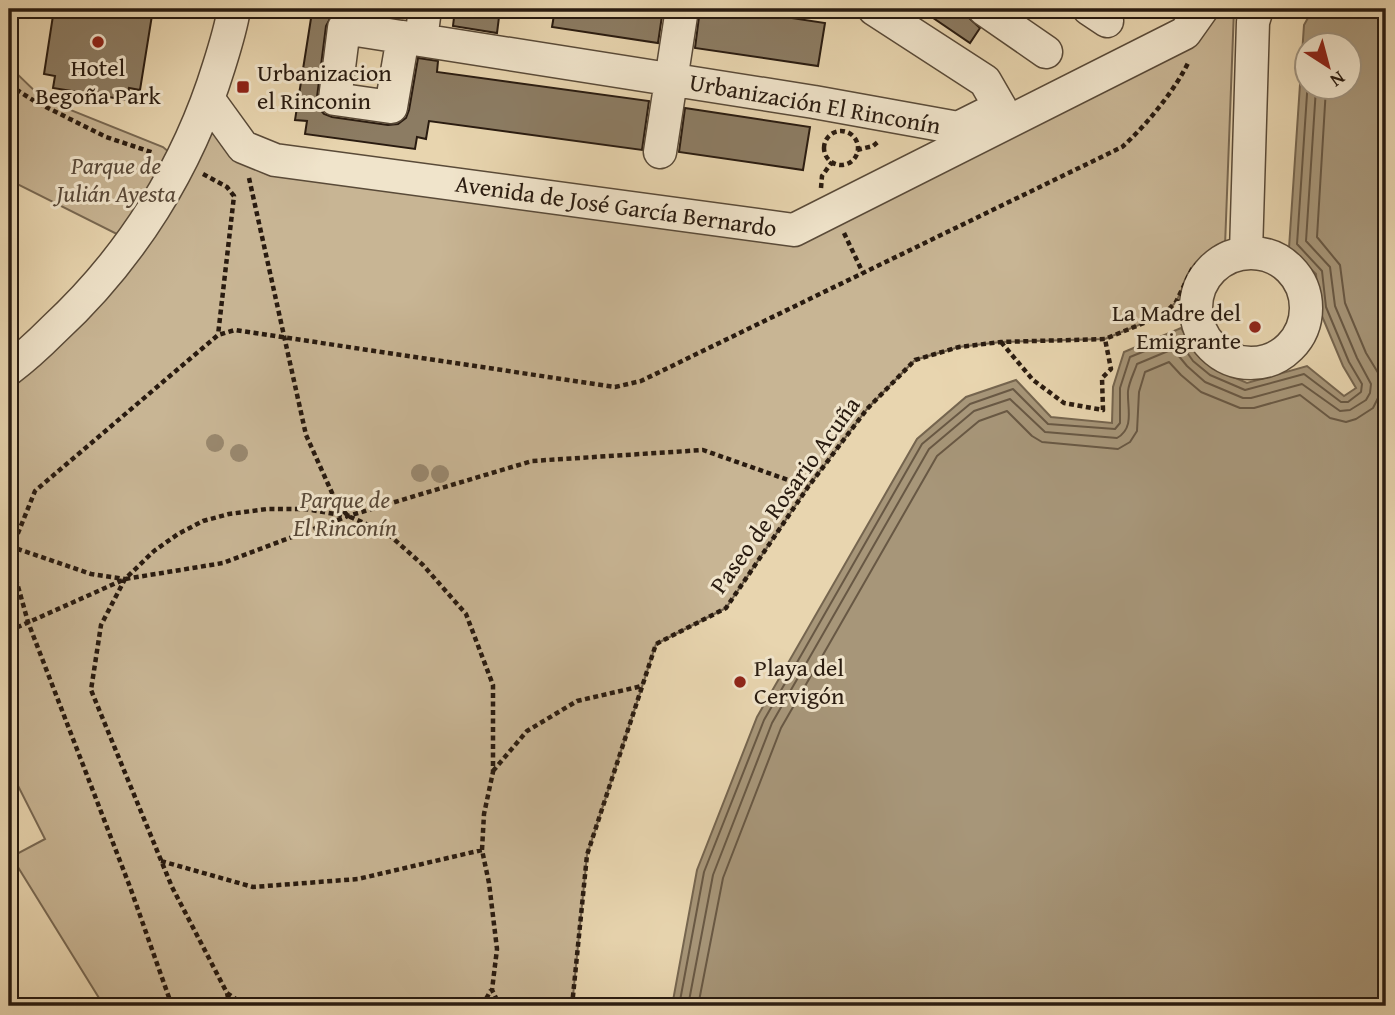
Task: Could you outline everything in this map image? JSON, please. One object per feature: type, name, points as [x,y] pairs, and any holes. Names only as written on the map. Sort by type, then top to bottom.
[{"type":"street","points":[[9,369],[77,309],[125,251],[182,163],[209,100],[232,25],[234,9]]},
{"type":"street","name":"Urbanización El Rinconín","points":[[425,9],[412,39],[814,102],[958,128],[1000,107],[985,81],[874,9]]},
{"type":"street","name":"Urbanización El Rinconín","points":[[660,152],[682,9]]},
{"type":"street","name":"Avenida de José García Bernardo","points":[[243,147],[275,160],[794,230],[1185,33],[1202,9]]},
{"type":"street","points":[[1236,249],[1253,22],[1257,9]]},
{"type":"street","points":[[996,12],[1045,52]]},
{"type":"street","points":[[209,100],[243,147]]},
{"type":"path","points":[[172,1006],[130,887],[28,622],[14,572],[10,547],[35,491],[218,335],[235,330],[615,387],[641,381],[1122,147],[1139,133],[1153,115],[1188,64],[1191,55]]},
{"type":"path","points":[[9,85],[36,103],[106,137],[182,163],[227,187],[234,196],[218,335]]},
{"type":"path","name":"Urbanización El Rinconín","points":[[844,131],[855,138],[858,150],[851,161],[838,164],[827,158],[824,145],[831,134],[844,131]]},
{"type":"path","points":[[243,147],[306,435],[337,504],[348,516]]},
{"type":"path","points":[[833,211],[863,274]]},
{"type":"path","name":"Paseo de Rosario Acuña","points":[[572,1006],[587,855],[656,644],[726,607],[808,487],[867,409],[915,360],[959,346],[1105,339],[1163,315],[1176,302],[1193,267],[1236,249]]},
{"type":"path","points":[[1000,342],[1033,380],[1064,403],[1103,410],[1102,378],[1111,369],[1105,339]]},
{"type":"path","points":[[9,631],[125,579],[223,563],[348,516],[532,461],[703,450],[808,487]]},
{"type":"path","points":[[230,1006],[227,993],[172,887],[91,690],[100,625],[125,579],[154,551],[178,534],[216,518],[267,509],[305,509],[348,516],[387,533],[423,565],[466,614],[494,685],[493,772],[484,814],[482,850],[497,950],[492,990],[482,1006]]},
{"type":"path","points":[[10,547],[91,575],[125,579]]},
{"type":"path","points":[[493,772],[527,731],[577,701],[642,686]]},
{"type":"path","points":[[161,861],[253,887],[358,878],[482,850]]},
{"type":"path","points":[[492,990],[500,1006]]},
{"type":"path","points":[[227,993],[246,1006]]},
{"type":"green space","name":"Parque de El Rinconín","points":[[1208,9],[1234,9],[1225,246],[1193,267],[1176,302],[1163,315],[1105,339],[1001,342],[959,347],[915,360],[867,409],[808,487],[726,608],[656,644],[587,855],[572,1006],[104,1006],[16,864],[9,867],[9,858],[45,839],[9,768],[9,369],[133,242],[9,180],[9,66],[43,99],[163,147],[182,163],[209,100],[243,147],[794,230]]},
{"type":"water","points":[[1313,9],[1386,9],[1386,1006],[672,1006],[697,870],[757,717],[917,439],[966,397],[1016,380],[1051,417],[1112,423],[1113,387],[1124,352],[1181,328],[1199,356],[1214,369],[1247,383],[1307,366],[1344,396],[1356,388],[1343,366],[1319,309],[1316,274],[1289,248],[1299,102],[1364,102],[1364,32],[1304,32],[1304,25]]},
{"type":"building","name":"Hotel Begoña Park","points":[[54,9],[153,9],[140,90],[129,88],[127,100],[53,88],[55,76],[44,74]]},
{"type":"building","points":[[455,9],[500,9],[497,33],[453,26]]},
{"type":"building","points":[[555,9],[663,9],[658,43],[552,27]]},
{"type":"building","points":[[700,9],[732,9],[825,23],[818,66],[695,48]]},
{"type":"building","points":[[920,9],[966,9],[968,17],[980,28],[970,43]]},
{"type":"building","points":[[312,12],[332,15],[326,26],[317,97],[318,107],[324,114],[388,125],[398,124],[406,118],[409,110],[418,58],[438,61],[437,72],[649,101],[642,150],[429,121],[426,139],[417,137],[415,149],[305,134],[307,121],[295,120]]},
{"type":"building","points":[[685,108],[810,127],[803,170],[679,152]]},
{"type":"place","name":"Hotel Begoña Park","points":[[98,42]]},
{"type":"place","name":"Urbanizacion el Rinconin","points":[[243,87]]},
{"type":"place","name":"La Madre del Emigrante","points":[[1255,327]]},
{"type":"place","name":"Playa del Cervigón","points":[[740,682]]},
{"type":"park label","name":"Parque de Julián Ayesta","points":[[116,180]]}]
